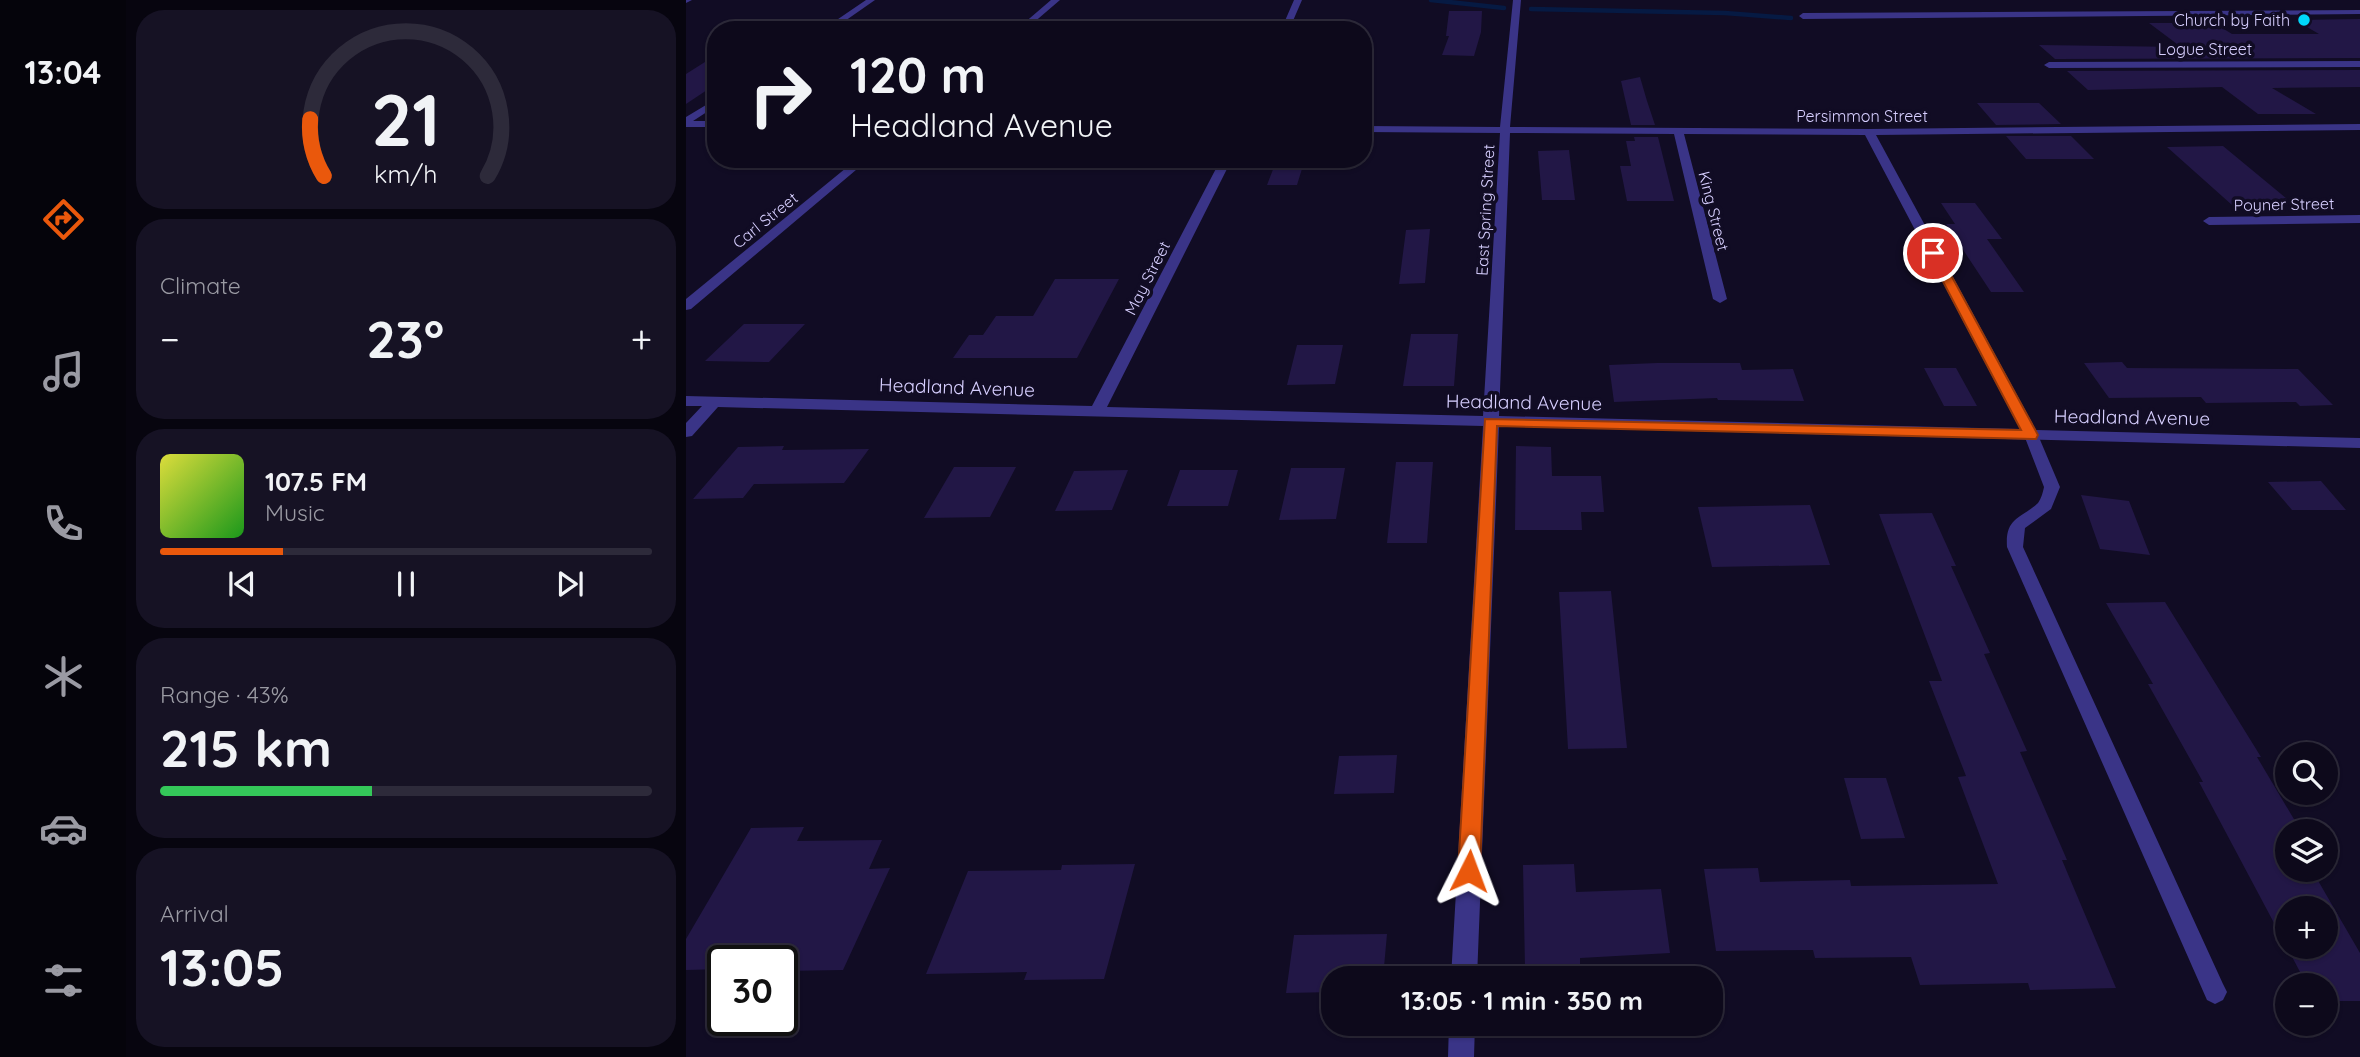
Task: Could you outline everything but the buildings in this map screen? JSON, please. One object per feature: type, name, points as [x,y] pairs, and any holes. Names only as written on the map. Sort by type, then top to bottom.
[{"type":"street","points":[[839,21],[871,0]]},
{"type":"street","points":[[1031,21],[1056,0]]},
{"type":"street","points":[[1289,21],[1298,0]]},
{"type":"street","name":"East Spring Street","points":[[1465,966],[1505,130],[1517,0]]},
{"type":"street","points":[[2345,1],[2360,11]]},
{"type":"street","points":[[1803,16],[2360,11]]},
{"type":"street","name":"Logue Street","points":[[2049,65],[2360,64]]},
{"type":"street","points":[[686,122],[707,108]]},
{"type":"street","points":[[686,122],[707,123]]},
{"type":"street","name":"Persimmon Street","points":[[1372,129],[1868,132],[2360,127]]},
{"type":"street","name":"King Street","points":[[1678,131],[1720,299]]},
{"type":"street","points":[[1868,132],[2031,435]]},
{"type":"street","name":"Carl Street","points":[[686,306],[853,168]]},
{"type":"street","name":"May Street","points":[[1097,412],[1222,168]]},
{"type":"street","name":"Poyner Street","points":[[2209,221],[2360,219]]},
{"type":"street","name":"Headland Avenue","points":[[686,401],[2360,443]]},
{"type":"street","points":[[686,432],[715,401]]},
{"type":"street","points":[[1461,1057],[1462,1036]]},
{"type":"lane","points":[[2031,435],[2052,487],[2046,505],[2020,520],[2013,536],[2015,547],[2215,992]]},
{"type":"waterway","points":[[1431,0],[1504,8]]},
{"type":"waterway","points":[[1531,9],[1725,13],[1791,18]]},
{"type":"place","name":"Church by Faith","points":[[2304,20]]},
{"type":"route","points":[[1469,871],[1490,422],[2031,435],[1933,253]]}]
